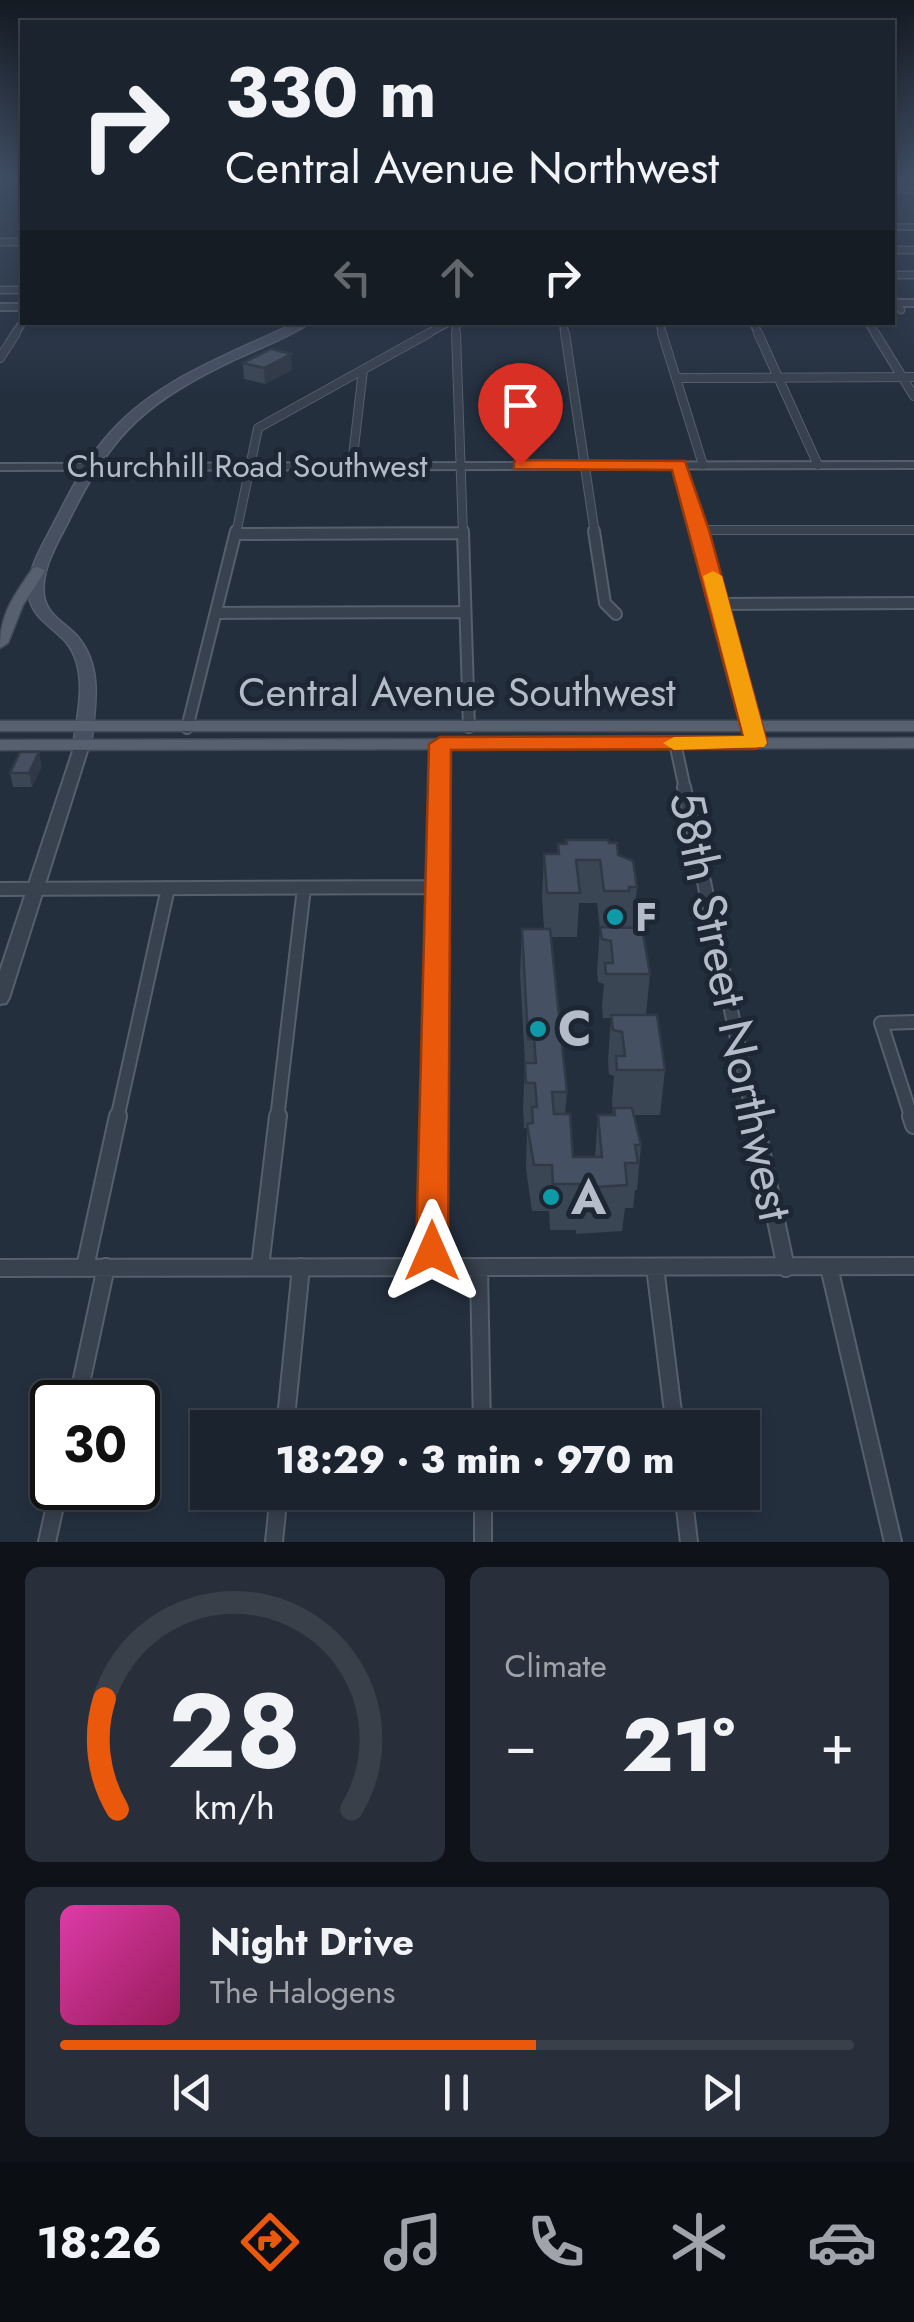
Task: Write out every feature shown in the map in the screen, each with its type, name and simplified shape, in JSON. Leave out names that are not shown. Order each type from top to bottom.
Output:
[{"type":"main road","points":[[0,643],[16,604],[38,571],[92,466],[116,432],[174,388],[300,325]]},
{"type":"main road","points":[[38,571],[38,602],[48,618],[75,644],[87,670],[89,693],[82,745]]},
{"type":"main road","name":"Central Avenue Southwest","points":[[0,726],[754,734],[914,726]]},
{"type":"main road","points":[[0,745],[675,744],[754,734],[914,743]]},
{"type":"street","points":[[895,304],[914,306]]},
{"type":"street","points":[[0,358],[21,325]]},
{"type":"street","points":[[187,728],[253,465],[248,460],[258,428],[446,325]]},
{"type":"street","points":[[452,325],[458,465],[462,470],[468,728]]},
{"type":"street","points":[[564,325],[605,602],[616,614]]},
{"type":"street","points":[[661,325],[702,465]]},
{"type":"street","points":[[755,325],[818,465]]},
{"type":"street","points":[[870,325],[914,396]]},
{"type":"street","points":[[352,465],[364,370]]},
{"type":"street","points":[[677,378],[914,377]]},
{"type":"street","points":[[679,465],[754,734]]},
{"type":"street","name":"Churchhill Road Southwest","points":[[0,466],[914,465]]},
{"type":"street","points":[[700,530],[914,530]]},
{"type":"street","points":[[235,534],[462,533]]},
{"type":"street","points":[[720,604],[914,603]]},
{"type":"street","points":[[217,613],[464,612]]},
{"type":"street","points":[[431,1268],[440,744]]},
{"type":"street","name":"58th Street Northwest","points":[[675,744],[786,1268]]},
{"type":"street","points":[[0,998],[82,745]]},
{"type":"street","points":[[0,889],[435,887]]},
{"type":"street","points":[[85,1267],[168,888]]},
{"type":"street","points":[[260,1267],[304,888]]},
{"type":"street","points":[[914,1022],[882,1023],[914,1125]]},
{"type":"street","points":[[0,1268],[914,1266]]},
{"type":"street","points":[[82,1380],[106,1267]]},
{"type":"street","points":[[287,1410],[300,1267]]},
{"type":"street","name":"58th Street Northwest","points":[[829,1267],[893,1542]]},
{"type":"street","points":[[480,1268],[482,1410]]},
{"type":"street","points":[[655,1268],[673,1410]]},
{"type":"street","points":[[47,1542],[54,1510]]},
{"type":"street","points":[[274,1542],[277,1510]]},
{"type":"street","points":[[483,1510],[484,1542]]},
{"type":"street","points":[[686,1510],[690,1542]]},
{"type":"building","points":[[271,349],[291,354],[264,368],[243,363]]},
{"type":"building","points":[[20,752],[39,752],[29,773],[10,773]]},
{"type":"building","points":[[566,840],[617,843],[618,855],[633,861],[637,887],[629,887],[629,891],[604,891],[600,860],[576,860],[580,893],[547,893],[544,854],[559,854],[558,844],[567,844]]},
{"type":"building","points":[[600,927],[642,928],[650,974],[606,974],[605,963],[613,963],[611,941],[602,939]]},
{"type":"building","points":[[522,929],[550,929],[567,1092],[552,1092],[554,1114],[570,1114],[573,1157],[602,1157],[598,1115],[615,1115],[614,1108],[632,1108],[641,1145],[635,1145],[638,1163],[625,1163],[627,1185],[580,1188],[579,1184],[553,1184],[552,1165],[534,1165],[527,1124],[533,1123],[532,1107],[537,1107],[535,1083],[526,1083],[525,1063],[536,1063],[534,1039],[528,1039]]},
{"type":"building","points":[[611,1015],[657,1015],[665,1070],[617,1070],[616,1056],[625,1056],[622,1032],[613,1030]]},
{"type":"slow traffic","points":[[674,743],[756,743],[713,576]]},
{"type":"place","name":"F","points":[[615,917]]},
{"type":"place","name":"C","points":[[538,1029]]},
{"type":"place","name":"A","points":[[551,1197]]},
{"type":"route","points":[[432,1251],[440,744],[756,743],[679,465],[520,465]]}]
